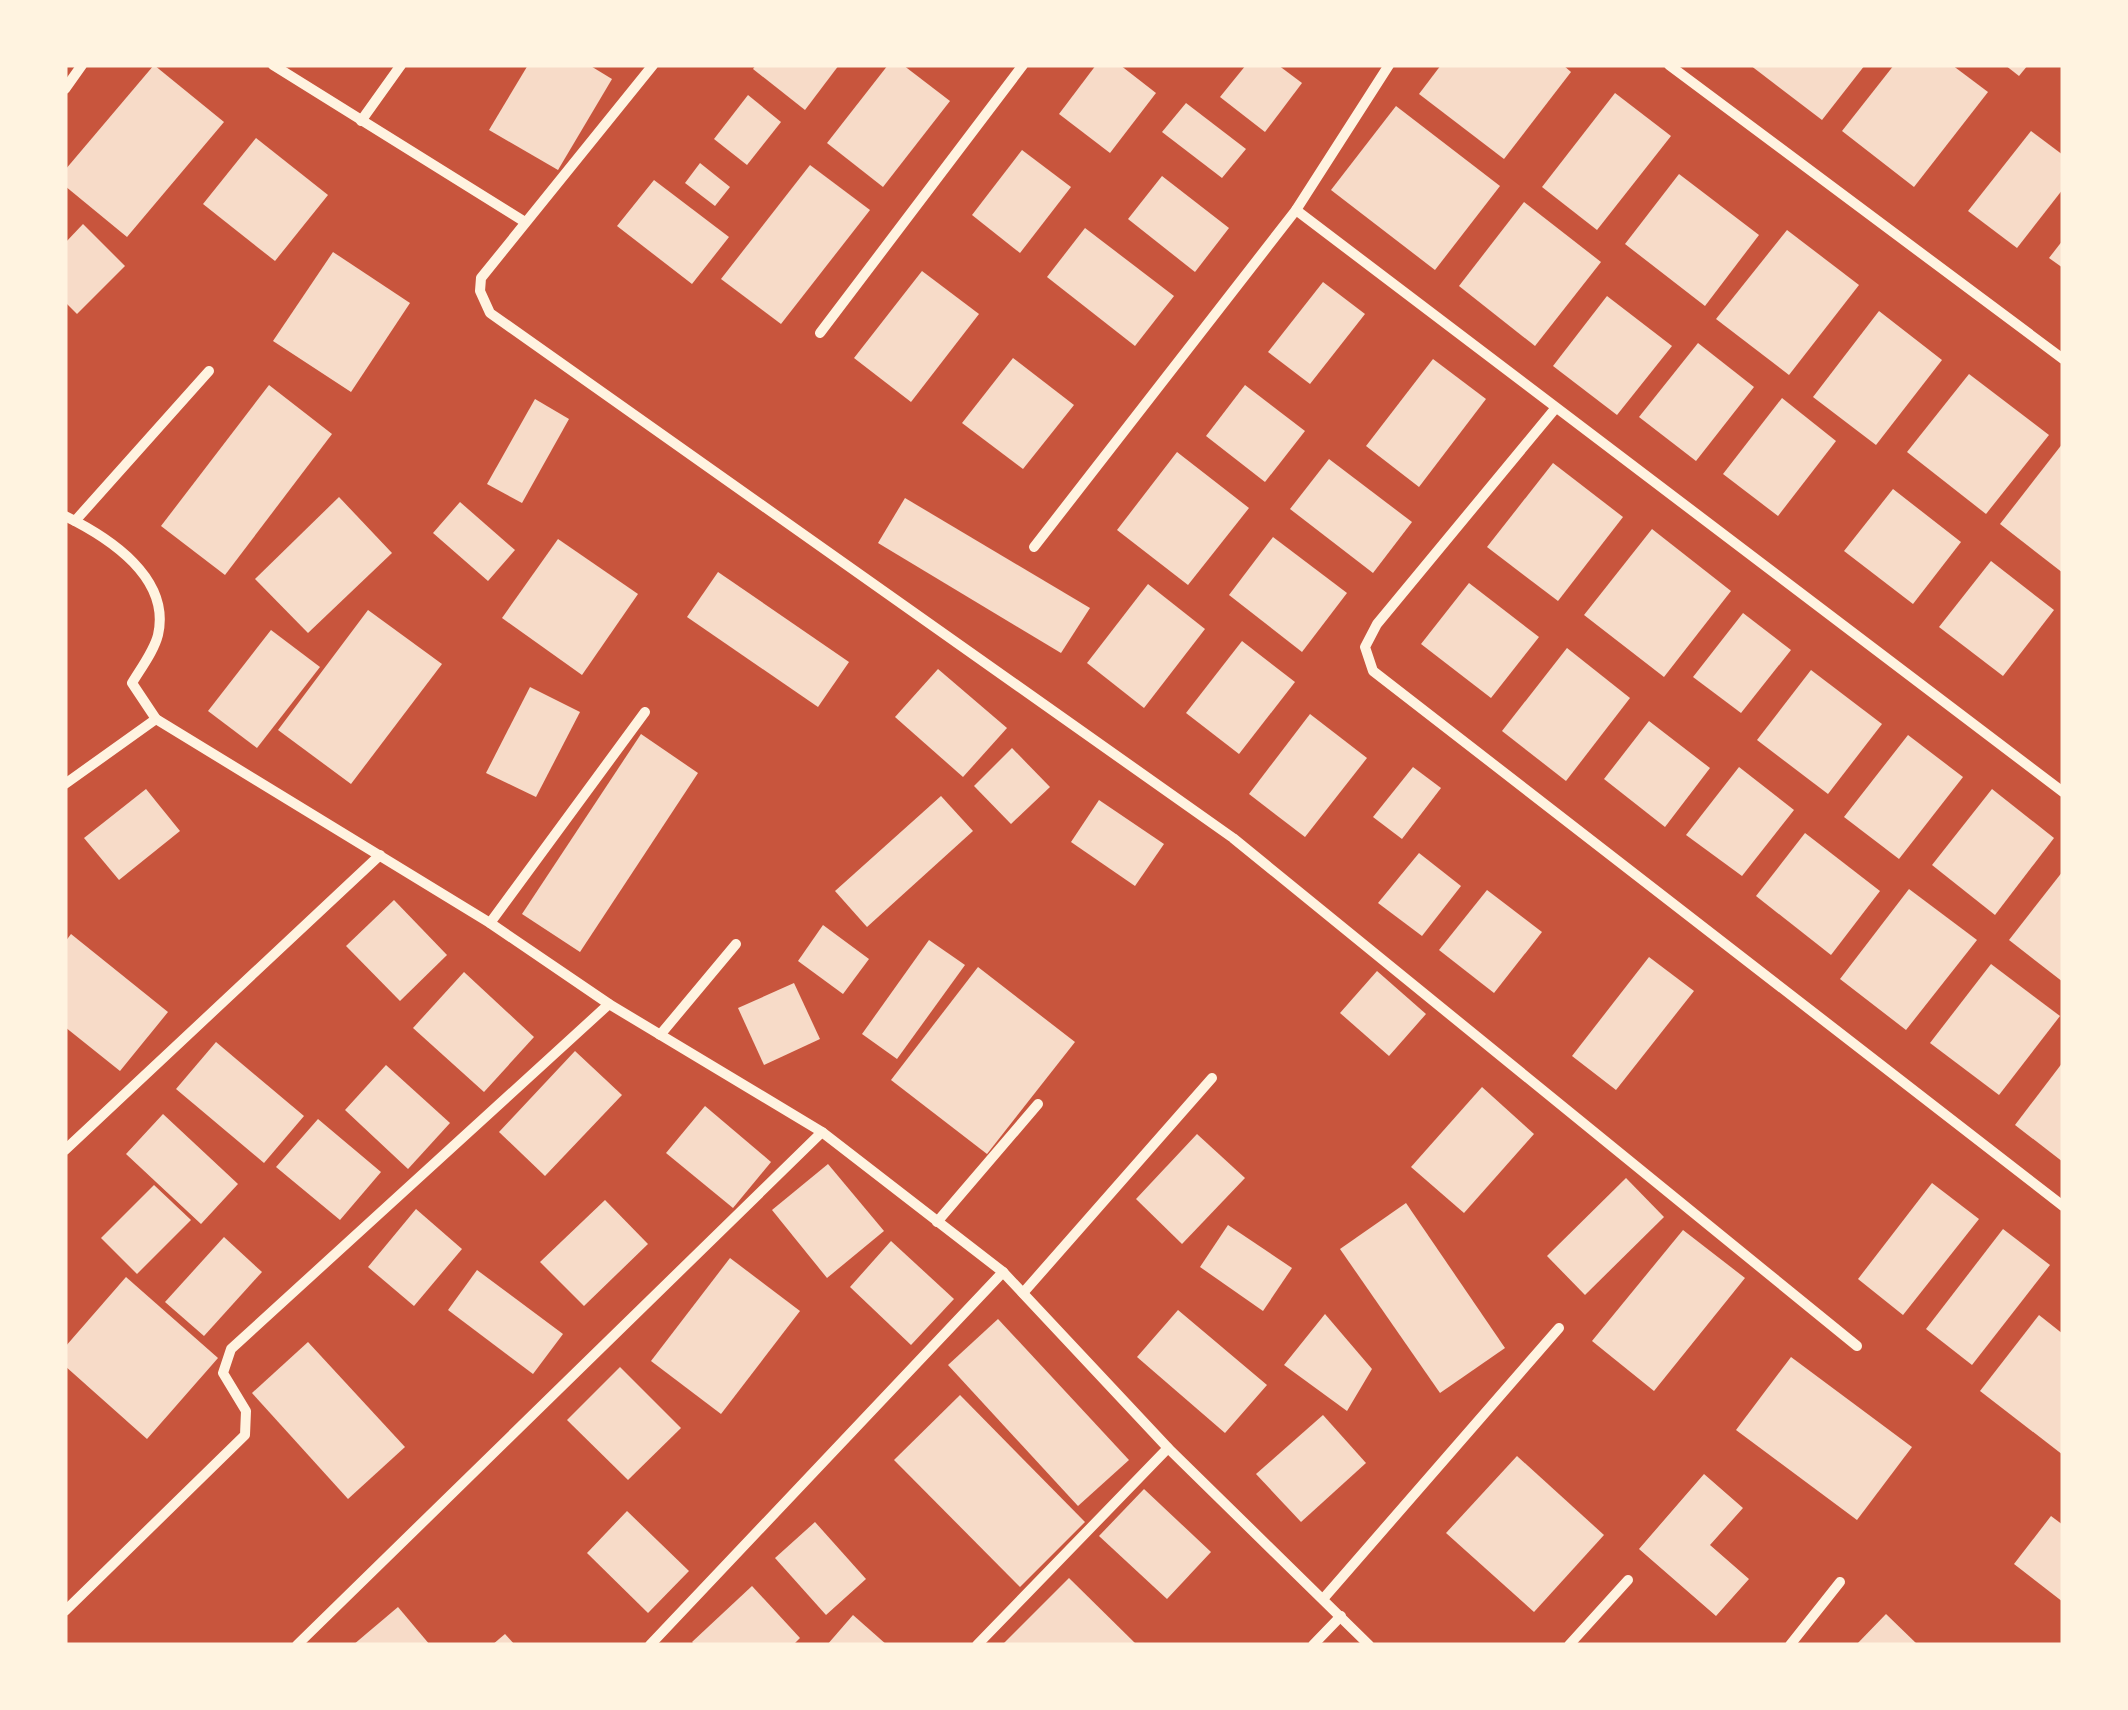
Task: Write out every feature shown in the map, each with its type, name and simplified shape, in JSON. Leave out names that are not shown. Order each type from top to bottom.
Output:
[{"type":"street","points":[[65,89],[82,65]]},
{"type":"street","points":[[273,65],[524,222]]},
{"type":"street","points":[[361,120],[402,65]]},
{"type":"street","points":[[652,65],[481,278],[480,291],[490,313],[1233,838],[1857,1346]]},
{"type":"street","points":[[820,332],[1022,65]]},
{"type":"street","points":[[1034,547],[1296,210],[1390,65]]},
{"type":"street","points":[[1669,65],[2063,360]]},
{"type":"street","points":[[1296,210],[1554,410],[2063,792]]},
{"type":"street","points":[[209,371],[70,518],[143,571],[160,601],[157,640],[132,683],[156,718],[490,923],[609,1004],[822,1132],[1003,1272],[1168,1448],[1369,1645]]},
{"type":"street","points":[[1554,410],[1376,624],[1366,647],[1373,671],[2063,1206]]},
{"type":"street","points":[[490,923],[645,712]]},
{"type":"street","points":[[65,784],[156,718]]},
{"type":"street","points":[[65,1150],[380,855]]},
{"type":"street","points":[[660,1035],[736,944]]},
{"type":"street","points":[[65,1611],[245,1435],[246,1412],[223,1373],[231,1348],[609,1004]]},
{"type":"street","points":[[1023,1293],[1212,1078]]},
{"type":"street","points":[[938,1222],[1038,1104]]},
{"type":"street","points":[[296,1645],[822,1132]]},
{"type":"street","points":[[650,1645],[1003,1272]]},
{"type":"street","points":[[1323,1599],[1559,1328]]},
{"type":"street","points":[[978,1645],[1168,1448]]},
{"type":"street","points":[[1569,1645],[1628,1580]]},
{"type":"street","points":[[1790,1645],[1840,1582]]},
{"type":"street","points":[[1313,1645],[1341,1616]]},
{"type":"building","points":[[154,65],[224,122],[127,237],[65,186],[65,170]]},
{"type":"building","points":[[528,65],[589,65],[612,79],[558,170],[489,130]]},
{"type":"building","points":[[756,65],[839,65],[805,110],[753,69]]},
{"type":"building","points":[[888,65],[903,65],[950,101],[883,187],[827,143]]},
{"type":"building","points":[[1096,65],[1120,65],[1156,93],[1110,153],[1059,114]]},
{"type":"building","points":[[1246,65],[1278,65],[1302,83],[1265,132],[1220,97]]},
{"type":"building","points":[[1441,65],[1563,65],[1571,72],[1504,159],[1419,94]]},
{"type":"building","points":[[1750,65],[1865,65],[1822,120]]},
{"type":"building","points":[[1894,65],[1952,65],[1988,92],[1914,187],[1842,131]]},
{"type":"building","points":[[2005,65],[2028,65],[2019,76]]},
{"type":"building","points":[[1615,93],[1671,136],[1597,230],[1542,187]]},
{"type":"building","points":[[748,95],[781,122],[747,165],[714,139]]},
{"type":"building","points":[[1186,103],[1246,149],[1222,178],[1162,132]]},
{"type":"building","points":[[1396,106],[1500,186],[1435,270],[1331,190]]},
{"type":"building","points":[[2031,131],[2063,155],[2063,189],[2017,248],[1968,211]]},
{"type":"building","points":[[256,138],[328,195],[275,261],[203,204]]},
{"type":"building","points":[[1022,150],[1071,187],[1020,253],[972,215]]},
{"type":"building","points":[[700,163],[730,187],[715,206],[685,183]]},
{"type":"building","points":[[810,165],[870,210],[781,324],[721,279]]},
{"type":"building","points":[[1679,174],[1759,235],[1705,306],[1625,244]]},
{"type":"building","points":[[1162,176],[1229,228],[1195,272],[1128,219]]},
{"type":"building","points":[[654,180],[729,237],[692,284],[617,226]]},
{"type":"building","points":[[1524,202],[1601,262],[1535,346],[1459,286]]},
{"type":"building","points":[[83,224],[125,266],[77,314],[65,302],[65,243]]},
{"type":"building","points":[[1085,228],[1174,296],[1135,346],[1047,277]]},
{"type":"building","points":[[1787,230],[1859,285],[1789,375],[1716,319]]},
{"type":"building","points":[[2063,240],[2063,268],[2049,258]]},
{"type":"building","points":[[333,252],[410,303],[351,392],[273,341]]},
{"type":"building","points":[[922,271],[979,314],[911,402],[854,358]]},
{"type":"building","points":[[1323,282],[1365,314],[1310,384],[1268,352]]},
{"type":"building","points":[[1607,296],[1672,346],[1617,415],[1553,366]]},
{"type":"building","points":[[1879,311],[1942,360],[1876,445],[1813,397]]},
{"type":"building","points":[[1698,343],[1754,387],[1696,461],[1639,417]]},
{"type":"building","points":[[1013,358],[1074,405],[1023,469],[962,423]]},
{"type":"building","points":[[1433,359],[1486,399],[1419,487],[1366,446]]},
{"type":"building","points":[[1969,374],[2049,435],[1986,514],[1907,452]]},
{"type":"building","points":[[269,385],[332,434],[225,575],[161,526]]},
{"type":"building","points":[[1245,385],[1305,431],[1265,482],[1206,436]]},
{"type":"building","points":[[1782,398],[1836,441],[1778,516],[1723,474]]},
{"type":"building","points":[[535,399],[569,419],[522,503],[487,484]]},
{"type":"building","points":[[2063,443],[2063,573],[2000,524]]},
{"type":"building","points":[[1177,452],[1249,508],[1188,585],[1117,530]]},
{"type":"building","points":[[1329,459],[1412,522],[1373,573],[1290,509]]},
{"type":"building","points":[[1553,463],[1623,517],[1558,601],[1487,547]]},
{"type":"building","points":[[1893,489],[1961,542],[1913,604],[1844,551]]},
{"type":"building","points":[[339,497],[392,553],[308,633],[255,579]]},
{"type":"building","points":[[905,498],[1090,608],[1061,653],[878,543]]},
{"type":"building","points":[[460,502],[515,550],[488,581],[433,533]]},
{"type":"building","points":[[1652,529],[1731,591],[1664,677],[1584,615]]},
{"type":"building","points":[[1273,537],[1347,593],[1302,652],[1229,595]]},
{"type":"building","points":[[558,539],[638,594],[582,675],[502,618]]},
{"type":"building","points":[[1991,561],[2054,610],[2003,676],[1939,627]]},
{"type":"building","points":[[718,572],[849,662],[818,707],[687,617]]},
{"type":"building","points":[[1469,583],[1539,637],[1491,698],[1421,644]]},
{"type":"building","points":[[1148,584],[1205,629],[1144,708],[1087,663]]},
{"type":"building","points":[[368,610],[442,664],[351,784],[278,730]]},
{"type":"building","points":[[1743,613],[1791,650],[1741,713],[1693,677]]},
{"type":"building","points":[[271,630],[320,667],[257,748],[208,711]]},
{"type":"building","points":[[1242,641],[1295,682],[1239,754],[1186,713]]},
{"type":"building","points":[[1567,648],[1630,698],[1566,781],[1502,731]]},
{"type":"building","points":[[938,669],[1007,728],[963,777],[895,717]]},
{"type":"building","points":[[1811,670],[1882,724],[1828,794],[1757,740]]},
{"type":"building","points":[[530,687],[580,712],[536,797],[486,773]]},
{"type":"building","points":[[1310,714],[1367,758],[1305,837],[1249,794]]},
{"type":"building","points":[[1649,721],[1710,768],[1665,827],[1604,779]]},
{"type":"building","points":[[641,734],[698,773],[580,952],[522,914]]},
{"type":"building","points":[[1908,735],[1963,777],[1899,859],[1844,817]]},
{"type":"building","points":[[1012,748],[1050,787],[1011,824],[974,786]]},
{"type":"building","points":[[1413,767],[1441,788],[1402,839],[1373,817]]},
{"type":"building","points":[[1739,767],[1794,810],[1742,876],[1686,835]]},
{"type":"building","points":[[146,789],[180,831],[119,880],[84,838]]},
{"type":"building","points":[[1992,789],[2054,838],[1995,915],[1932,865]]},
{"type":"building","points":[[941,796],[973,831],[867,927],[835,891]]},
{"type":"building","points":[[1099,800],[1164,844],[1135,886],[1071,842]]},
{"type":"building","points":[[1805,833],[1880,891],[1831,955],[1756,896]]},
{"type":"building","points":[[1419,853],[1461,886],[1422,936],[1378,903]]},
{"type":"building","points":[[2063,871],[2063,982],[2009,940]]},
{"type":"building","points":[[1909,889],[1977,940],[1906,1030],[1840,979]]},
{"type":"building","points":[[1487,890],[1542,932],[1494,993],[1439,950]]},
{"type":"building","points":[[394,900],[447,955],[400,1001],[346,946]]},
{"type":"building","points":[[823,925],[869,959],[843,994],[798,961]]},
{"type":"building","points":[[71,934],[168,1012],[120,1071],[65,1027],[65,942]]},
{"type":"building","points":[[929,940],[965,965],[897,1059],[862,1034]]},
{"type":"building","points":[[1649,957],[1694,991],[1616,1090],[1572,1056]]},
{"type":"building","points":[[1991,964],[2060,1016],[1999,1095],[1930,1043]]},
{"type":"building","points":[[978,967],[1075,1042],[987,1154],[891,1080]]},
{"type":"building","points":[[1377,971],[1426,1014],[1389,1056],[1340,1013]]},
{"type":"building","points":[[464,972],[534,1037],[484,1092],[413,1028]]},
{"type":"building","points":[[794,983],[820,1039],[764,1065],[738,1008]]},
{"type":"building","points":[[216,1042],[304,1116],[264,1163],[176,1089]]},
{"type":"building","points":[[575,1051],[622,1095],[545,1176],[499,1132]]},
{"type":"building","points":[[2063,1062],[2063,1162],[2015,1125]]},
{"type":"building","points":[[386,1065],[450,1123],[408,1169],[345,1110]]},
{"type":"building","points":[[1482,1087],[1534,1134],[1464,1213],[1411,1167]]},
{"type":"building","points":[[705,1106],[771,1162],[733,1208],[666,1153]]},
{"type":"building","points":[[163,1114],[238,1184],[201,1224],[126,1154]]},
{"type":"building","points":[[318,1119],[381,1172],[340,1220],[276,1167]]},
{"type":"building","points":[[1197,1134],[1245,1178],[1182,1244],[1136,1199]]},
{"type":"building","points":[[828,1164],[884,1231],[827,1278],[772,1210]]},
{"type":"building","points":[[1626,1178],[1664,1217],[1585,1295],[1547,1256]]},
{"type":"building","points":[[1932,1183],[1979,1219],[1903,1315],[1858,1279]]},
{"type":"building","points":[[154,1185],[191,1220],[137,1274],[101,1238]]},
{"type":"building","points":[[605,1200],[648,1244],[584,1306],[540,1262]]},
{"type":"building","points":[[1406,1203],[1505,1348],[1440,1393],[1340,1249]]},
{"type":"building","points":[[416,1209],[462,1249],[414,1306],[368,1267]]},
{"type":"building","points":[[1228,1225],[1292,1268],[1263,1311],[1200,1267]]},
{"type":"building","points":[[2003,1229],[2050,1265],[1972,1365],[1926,1329]]},
{"type":"building","points":[[1683,1230],[1745,1278],[1654,1391],[1592,1341]]},
{"type":"building","points":[[224,1237],[262,1272],[204,1336],[165,1302]]},
{"type":"building","points":[[891,1241],[954,1299],[911,1345],[850,1287]]},
{"type":"building","points":[[730,1258],[800,1311],[721,1414],[651,1361]]},
{"type":"building","points":[[477,1270],[563,1334],[533,1374],[448,1310]]},
{"type":"building","points":[[126,1277],[218,1358],[147,1439],[65,1366],[65,1347]]},
{"type":"building","points":[[1178,1310],[1267,1385],[1225,1433],[1137,1357]]},
{"type":"building","points":[[1325,1314],[1372,1369],[1347,1411],[1284,1365]]},
{"type":"building","points":[[2039,1315],[2063,1334],[2063,1455],[1980,1391]]},
{"type":"building","points":[[998,1319],[1129,1460],[1078,1506],[948,1365]]},
{"type":"building","points":[[308,1342],[405,1447],[348,1499],[252,1393]]},
{"type":"building","points":[[1791,1357],[1912,1447],[1857,1520],[1736,1430]]},
{"type":"building","points":[[620,1367],[681,1428],[628,1480],[567,1420]]},
{"type":"building","points":[[960,1395],[1085,1522],[1020,1587],[894,1460]]},
{"type":"building","points":[[1323,1415],[1366,1463],[1301,1522],[1256,1474]]},
{"type":"building","points":[[1517,1456],[1604,1535],[1534,1612],[1446,1533]]},
{"type":"building","points":[[1704,1474],[1743,1508],[1710,1545],[1749,1579],[1716,1616],[1639,1549]]},
{"type":"building","points":[[1144,1489],[1211,1552],[1167,1599],[1099,1536]]},
{"type":"building","points":[[627,1511],[689,1571],[648,1613],[587,1553]]},
{"type":"building","points":[[2051,1516],[2063,1525],[2063,1602],[2014,1564]]},
{"type":"building","points":[[815,1522],[866,1579],[826,1615],[775,1558]]},
{"type":"building","points":[[1069,1578],[1137,1645],[1002,1645]]},
{"type":"building","points":[[752,1586],[800,1638],[793,1645],[692,1642]]},
{"type":"building","points":[[398,1607],[430,1645],[353,1645]]},
{"type":"building","points":[[1886,1614],[1918,1645],[1856,1645]]},
{"type":"building","points":[[853,1615],[887,1645],[827,1645]]},
{"type":"building","points":[[505,1634],[515,1645],[492,1645]]}]
